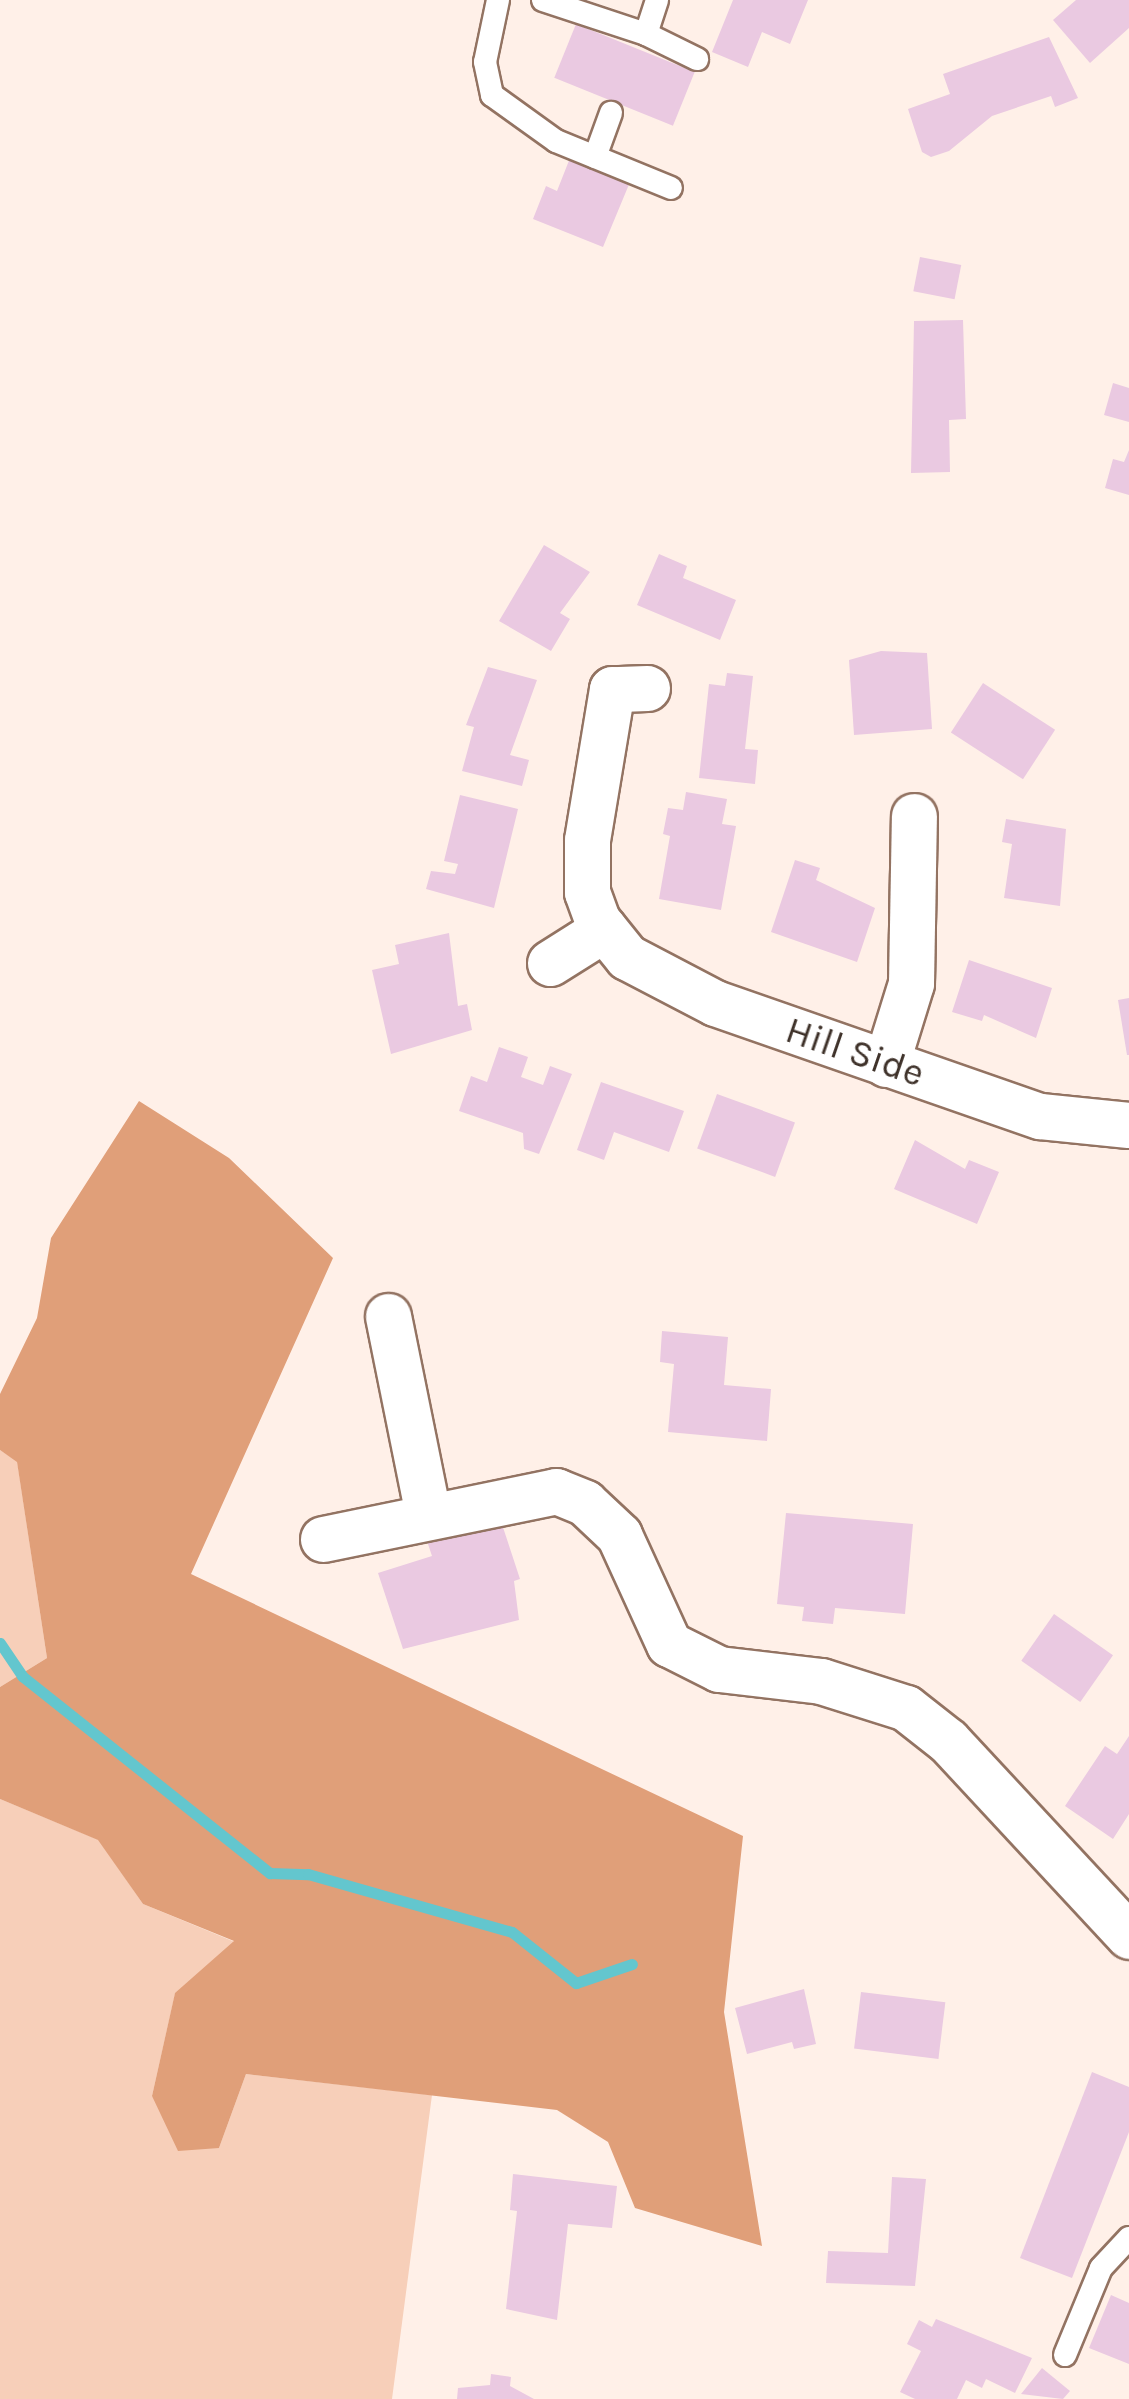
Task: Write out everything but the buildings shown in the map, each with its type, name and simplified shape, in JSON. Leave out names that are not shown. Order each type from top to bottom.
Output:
[{"type":"street","name":"Hill Side","points":[[647,688],[612,689],[586,866],[587,892],[604,929],[647,971],[886,1064],[1040,1116],[1129,1124]]},
{"type":"street","points":[[886,1064],[911,983],[912,816]]},
{"type":"street","points":[[550,962],[604,929]]},
{"type":"street","points":[[388,1316],[428,1514]]},
{"type":"street","points":[[323,1538],[556,1491],[604,1516],[619,1535],[669,1644],[719,1669],[821,1681],[906,1708],[948,1741],[1129,1936]]},
{"type":"lane","points":[[498,0],[486,62],[492,94],[556,141],[671,188]]},
{"type":"lane","points":[[543,0],[646,34],[697,59]]},
{"type":"lane","points":[[646,34],[657,0]]},
{"type":"lane","points":[[594,157],[611,113]]},
{"type":"lane","points":[[1065,2354],[1101,2268],[1129,2238]]},
{"type":"shaded area","points":[[139,1101],[229,1158],[333,1258],[191,1574],[743,1836],[724,2012],[762,2246],[635,2208],[608,2142],[557,2110],[246,2074],[219,2148],[178,2151],[152,2096],[175,1993],[234,1941],[143,1904],[98,1840],[0,1799],[0,1687],[47,1658],[17,1462],[0,1450],[0,1394],[37,1318],[51,1238]]},
{"type":"shaded area","points":[[0,1450],[17,1461],[47,1658],[0,1687]]},
{"type":"shaded area","points":[[0,1799],[99,1840],[143,1904],[235,1942],[175,1994],[152,2096],[219,2148],[246,2074],[432,2095],[392,2399],[0,2399]]},
{"type":"waterway","points":[[0,1643],[22,1676],[270,1873],[308,1874],[512,1932],[576,1983],[632,1964]]}]
